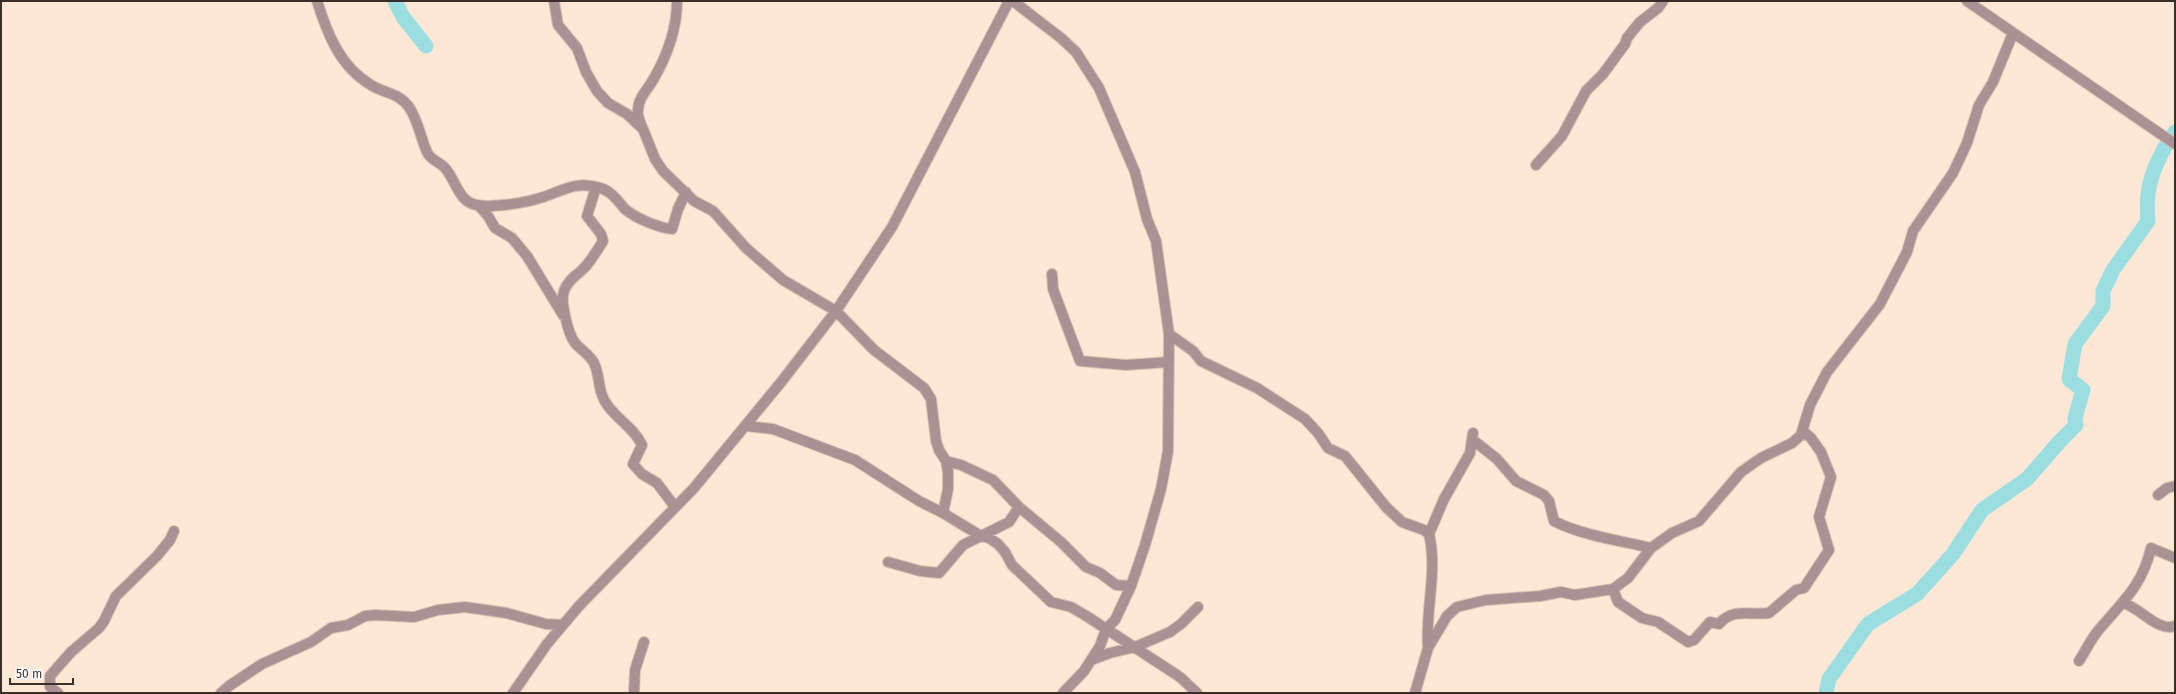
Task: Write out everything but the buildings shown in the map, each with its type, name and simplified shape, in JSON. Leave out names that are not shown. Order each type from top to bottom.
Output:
[{"type":"street","points":[[317,1],[327,32],[346,63],[372,86],[396,94],[410,108],[428,154],[444,167],[463,198],[470,204],[479,206],[538,199],[570,186],[582,185],[607,190],[631,213],[668,228],[672,228],[674,226],[678,209],[686,192]]},
{"type":"street","points":[[554,1],[558,25],[577,48],[586,72],[597,91],[608,103],[627,114],[643,129]]},
{"type":"street","points":[[677,1],[676,16],[671,40],[655,76],[639,101],[638,110],[643,129],[659,165],[694,201],[713,211],[746,248],[783,280],[836,311],[864,342],[894,366],[917,381],[929,396],[936,440],[939,450],[946,461],[948,489],[943,513]]},
{"type":"street","points":[[513,693],[547,644],[563,625],[675,507],[746,426],[836,311],[892,227],[1009,1]]},
{"type":"street","points":[[1013,1],[1061,38],[1076,52],[1098,88],[1135,172],[1147,220],[1156,241],[1169,334],[1168,451],[1164,473],[1145,545],[1131,586],[1115,620],[1106,629],[1100,646],[1091,660],[1063,693]]},
{"type":"street","points":[[1536,165],[1562,136],[1586,91],[1603,74],[1625,44],[1627,38],[1640,22],[1658,8],[1663,1]]},
{"type":"street","points":[[1967,1],[2175,144]]},
{"type":"street","points":[[1415,693],[1428,648],[1447,616],[1457,607],[1486,600],[1540,596],[1561,592],[1575,595],[1613,589],[1628,578],[1651,548],[1672,533],[1699,521],[1741,472],[1761,458],[1792,442],[1803,431],[1810,406],[1827,372],[1880,304],[1907,252],[1913,231],[1950,180],[1967,143],[1980,105],[1993,82],[2013,32]]},
{"type":"street","points":[[596,187],[587,216],[601,234],[603,241],[585,266],[572,277],[563,291],[562,299],[566,320],[574,343],[590,357],[594,364],[598,387],[608,405],[637,434],[642,445],[633,464],[636,468],[657,483],[675,507]]},
{"type":"street","points":[[479,206],[488,216],[495,228],[512,238],[527,256],[548,293],[566,320]]},
{"type":"street","points":[[1052,274],[1053,289],[1080,361],[1126,365],[1169,362]]},
{"type":"street","points":[[1169,334],[1193,351],[1201,361],[1257,388],[1305,419],[1318,432],[1328,448],[1345,456],[1402,522],[1424,530],[1429,534]]},
{"type":"street","points":[[746,426],[773,429],[855,460],[903,492],[998,544],[1012,565],[1051,602],[1071,607],[1180,677],[1197,693]]},
{"type":"street","points":[[1613,589],[1615,598],[1622,604],[1642,618],[1658,622],[1688,642],[1694,640],[1710,622],[1720,624],[1724,619],[1737,612],[1769,613],[1796,590],[1804,588],[1829,550],[1819,517],[1831,477],[1821,452],[1811,438],[1803,431]]},
{"type":"street","points":[[1428,648],[1426,628],[1432,593],[1429,534],[1442,505],[1470,453],[1473,436],[1516,481],[1544,495],[1549,501],[1554,521],[1563,526],[1651,548]]},
{"type":"street","points":[[946,461],[961,465],[993,480],[1019,507],[1061,542],[1086,567],[1100,573],[1116,585],[1131,586]]},
{"type":"street","points":[[2158,496],[2167,488],[2175,486]]},
{"type":"street","points":[[888,562],[920,571],[940,572],[963,545],[1009,522],[1019,507]]},
{"type":"street","points":[[58,693],[50,687],[50,676],[71,652],[99,628],[116,596],[157,556],[170,540],[174,531]]},
{"type":"street","points":[[2079,661],[2096,634],[2123,603],[2142,577],[2151,548],[2175,558]]},
{"type":"street","points":[[2123,603],[2138,610],[2161,626],[2168,628],[2175,626]]},
{"type":"street","points":[[221,693],[234,682],[262,664],[311,642],[331,628],[348,625],[365,616],[375,615],[414,617],[438,610],[465,607],[506,613],[546,624],[563,625]]},
{"type":"street","points":[[1091,660],[1110,653],[1135,647],[1170,632],[1198,607]]},
{"type":"street","points":[[634,693],[635,670],[644,642]]},
{"type":"waterway","points":[[395,1],[403,17],[426,46]]},
{"type":"waterway","points":[[2172,136],[2175,132]]},
{"type":"waterway","points":[[1826,693],[1829,679],[1868,624],[1917,594],[1953,554],[1982,510],[2027,479],[2076,425],[2075,418],[2083,390],[2069,379],[2075,344],[2103,306],[2103,291],[2113,270],[2148,221],[2147,200],[2150,182],[2165,147]]}]
